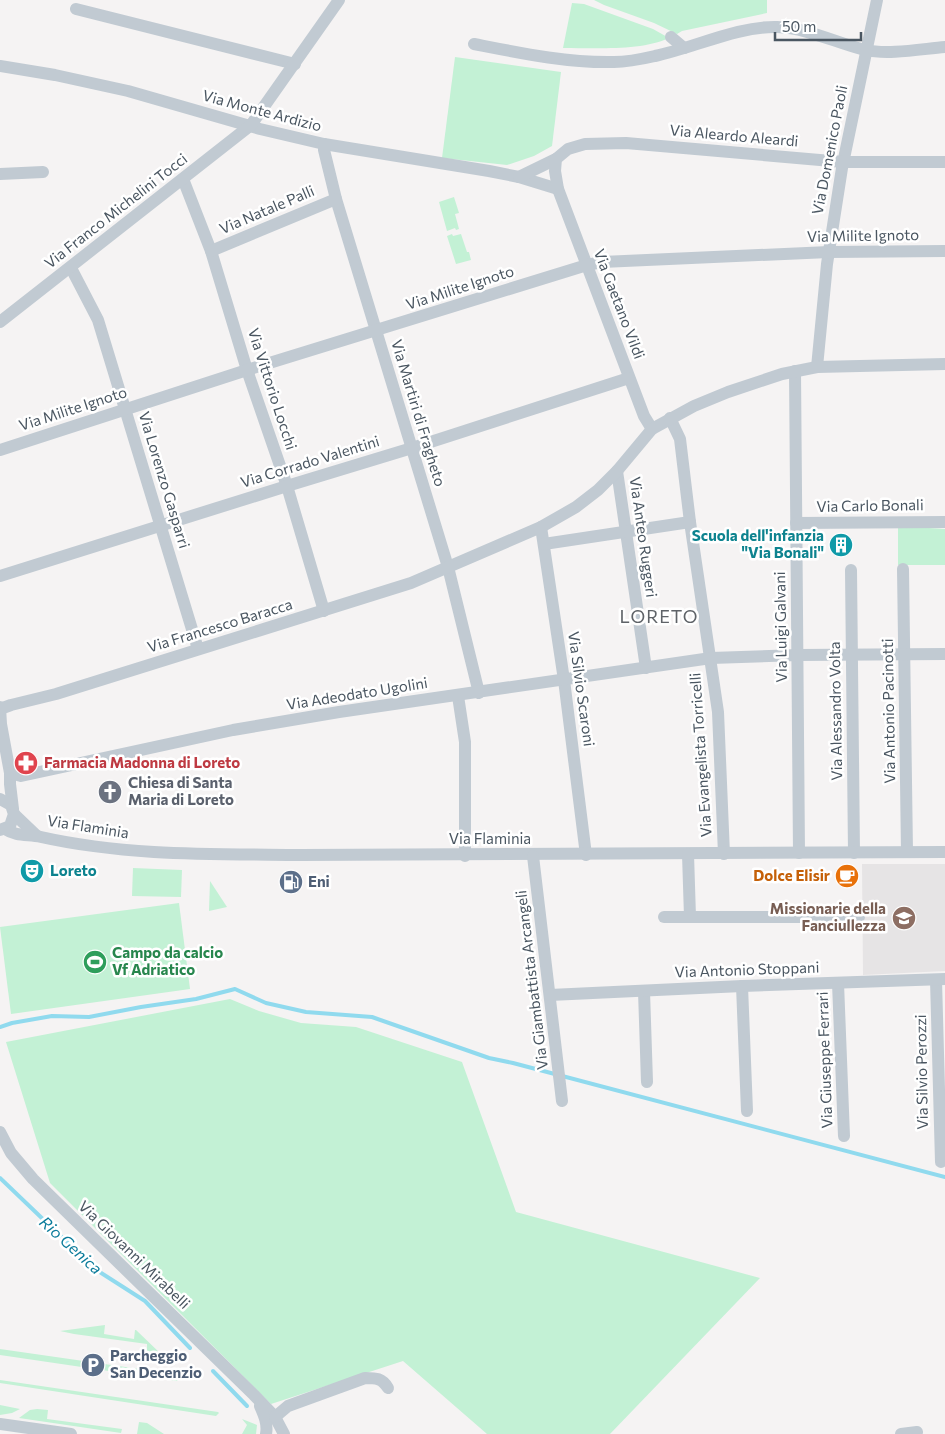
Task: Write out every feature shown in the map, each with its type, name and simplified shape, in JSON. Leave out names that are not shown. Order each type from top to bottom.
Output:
[{"type":"street","name":"Via Franco Michelini Tocci","points":[[0,322],[251,125],[338,0]]},
{"type":"street","name":"Via Domenico Paoli","points":[[817,367],[829,252],[843,162],[877,0]]},
{"type":"street","points":[[76,9],[295,64]]},
{"type":"street","points":[[474,44],[575,60],[616,62],[656,56],[746,31],[777,27],[806,31],[867,50],[897,51],[945,47]]},
{"type":"street","points":[[671,37],[684,48]]},
{"type":"street","name":"Via Monte Ardizio","points":[[0,66],[55,75],[128,91],[324,144],[519,177],[558,189]]},
{"type":"street","name":"Via Aleardo Aleardi","points":[[556,159],[568,149],[585,144],[626,143],[843,162],[945,162]]},
{"type":"street","name":"Via Martiri di Fragheto","points":[[324,144],[336,199],[448,568],[479,692]]},
{"type":"street","points":[[519,177],[556,159]]},
{"type":"street","points":[[556,159],[555,171],[558,189]]},
{"type":"street","points":[[0,174],[43,172]]},
{"type":"street","name":"Via Vittorio Locchi","points":[[184,179],[211,251],[247,370],[287,486],[324,611]]},
{"type":"street","name":"Via Gaetano Vildi","points":[[558,189],[629,378],[644,416],[652,428]]},
{"type":"street","name":"Via Natale Palli","points":[[211,251],[336,199]]},
{"type":"street","name":"Via Milite Ignoto","points":[[0,450],[247,370],[587,265],[602,262],[829,252],[945,251]]},
{"type":"street","name":"Via Lorenzo Gasparri","points":[[71,268],[98,320],[198,650]]},
{"type":"street","points":[[652,428],[694,406],[728,392],[795,371],[817,367],[945,364]]},
{"type":"street","name":"Via Luigi Galvani","points":[[795,371],[799,853]]},
{"type":"street","name":"Via Corrado Valentini","points":[[0,576],[412,448],[629,378]]},
{"type":"street","name":"Via Evangelista Torricelli","points":[[670,418],[680,439],[690,522],[718,712],[724,854]]},
{"type":"street","name":"Via Francesco Baracca","points":[[0,709],[12,704],[56,694],[324,611],[411,583],[448,568],[541,527],[576,507],[598,490],[617,471],[652,428]]},
{"type":"street","name":"Via Anteo Ruggeri","points":[[617,471],[646,668]]},
{"type":"street","points":[[544,544],[690,522]]},
{"type":"street","name":"Via Carlo Bonali","points":[[796,523],[945,522]]},
{"type":"street","name":"Via Silvio Scaroni","points":[[541,527],[564,680],[586,855]]},
{"type":"street","name":"Via Antonio Pacinotti","points":[[903,569],[907,852]]},
{"type":"street","name":"Via Alessandro Volta","points":[[851,570],[854,853]]},
{"type":"street","name":"Via Adeodato Ugolini","points":[[10,773],[21,776],[233,730],[339,712],[711,658],[798,655],[945,654]]},
{"type":"street","points":[[458,696],[465,742],[465,856]]},
{"type":"street","points":[[0,709],[14,812],[10,826],[2,831]]},
{"type":"street","name":"Via Flaminia","points":[[0,799],[7,801],[14,812],[37,836]]},
{"type":"street","name":"Via Flaminia","points":[[2,831],[17,835],[37,836],[69,843],[109,848],[186,854],[533,856],[945,852]]},
{"type":"street","points":[[688,854],[690,917]]},
{"type":"street","name":"Via Giambattista Arcangeli","points":[[533,856],[562,1101]]},
{"type":"street","points":[[664,917],[859,917]]},
{"type":"street","name":"Via Antonio Stoppani","points":[[550,995],[742,986],[940,980]]},
{"type":"street","name":"Via Silvio Perozzi","points":[[940,980],[941,1162]]},
{"type":"street","name":"Via Giuseppe Ferrari","points":[[838,983],[844,1136]]},
{"type":"street","points":[[742,986],[747,1111]]},
{"type":"street","points":[[644,991],[647,1082]]},
{"type":"street","name":"Via Giovanni Mirabelli","points":[[0,1132],[11,1153],[33,1179],[254,1395],[275,1417],[284,1434]]},
{"type":"street","points":[[275,1417],[288,1406],[365,1378],[376,1378],[384,1382],[388,1388]]},
{"type":"street","name":"Via Giovanni Mirabelli","points":[[254,1395],[264,1414],[267,1428],[266,1434]]},
{"type":"street","points":[[0,1424],[71,1434]]},
{"type":"street","points":[[901,1434],[917,1432]]},
{"type":"shaded area","name":"Missionarie della Fanciullezza","points":[[862,864],[945,864],[945,971],[863,975]]},
{"type":"green space","points":[[594,0],[767,0],[767,13],[682,31],[677,34]]},
{"type":"green space","points":[[572,3],[584,4],[653,29],[669,38],[632,47],[563,48]]},
{"type":"green space","points":[[455,57],[561,72],[552,146],[534,156],[507,165],[442,158]]},
{"type":"green space","points":[[454,197],[459,213],[455,214],[459,229],[456,230],[455,228],[447,231],[439,202]]},
{"type":"green space","points":[[452,234],[453,236],[461,234],[471,260],[456,264],[447,236]]},
{"type":"green space","points":[[898,526],[945,529],[945,565],[898,565]]},
{"type":"green space","points":[[133,868],[182,870],[181,897],[132,896]]},
{"type":"green space","points":[[210,881],[227,907],[209,911]]},
{"type":"green space","name":"Campo da calcio Vf Adriatico","points":[[179,903],[190,989],[11,1014],[0,927]]},
{"type":"green space","points":[[230,999],[259,1011],[301,1023],[356,1027],[462,1062],[516,1212],[760,1278],[610,1434],[487,1434],[403,1361],[271,1404],[50,1183],[6,1042]]},
{"type":"green space","points":[[105,1325],[104,1334],[134,1339],[136,1330],[161,1354],[147,1352],[147,1344],[60,1331]]},
{"type":"green space","points":[[0,1349],[174,1374],[178,1379],[177,1381],[0,1355]]},
{"type":"green space","points":[[0,1380],[219,1413],[216,1416],[0,1383]]},
{"type":"green space","points":[[0,1405],[20,1409],[12,1413],[0,1415]]},
{"type":"green space","points":[[30,1410],[48,1410],[47,1419],[122,1429],[121,1433],[19,1418]]},
{"type":"green space","points":[[242,1419],[257,1425],[256,1434],[242,1434],[247,1425]]},
{"type":"green space","points":[[139,1422],[147,1423],[164,1434],[137,1434]]},
{"type":"waterway","points":[[0,1027],[52,1016],[89,1017],[196,999],[235,989],[266,1003],[306,1012],[372,1017],[489,1058],[945,1177]]},
{"type":"waterway","name":"Rio Genica","points":[[0,1178],[95,1269],[145,1301],[190,1348]]},
{"type":"waterway","name":"Rio Genica","points":[[213,1371],[247,1406]]},
{"type":"place","name":"Scuola dell'infanzia \"Via Bonali\"","points":[[841,545]]},
{"type":"place","name":"Farmacia Madonna di Loreto","points":[[26,763]]},
{"type":"place","name":"Chiesa di Santa Maria di Loreto","points":[[110,792]]},
{"type":"place","name":"Loreto","points":[[32,871]]},
{"type":"place","name":"Dolce Elisir","points":[[847,876]]},
{"type":"place","name":"Eni","points":[[291,882]]},
{"type":"place","name":"Missionarie della Fanciullezza","points":[[904,918]]},
{"type":"place","name":"Campo da calcio Vf Adriatico","points":[[95,962]]},
{"type":"place","name":"Parcheggio San Decenzio","points":[[93,1365]]},
{"type":"district","name":"LORETO","points":[[659,617]]}]
